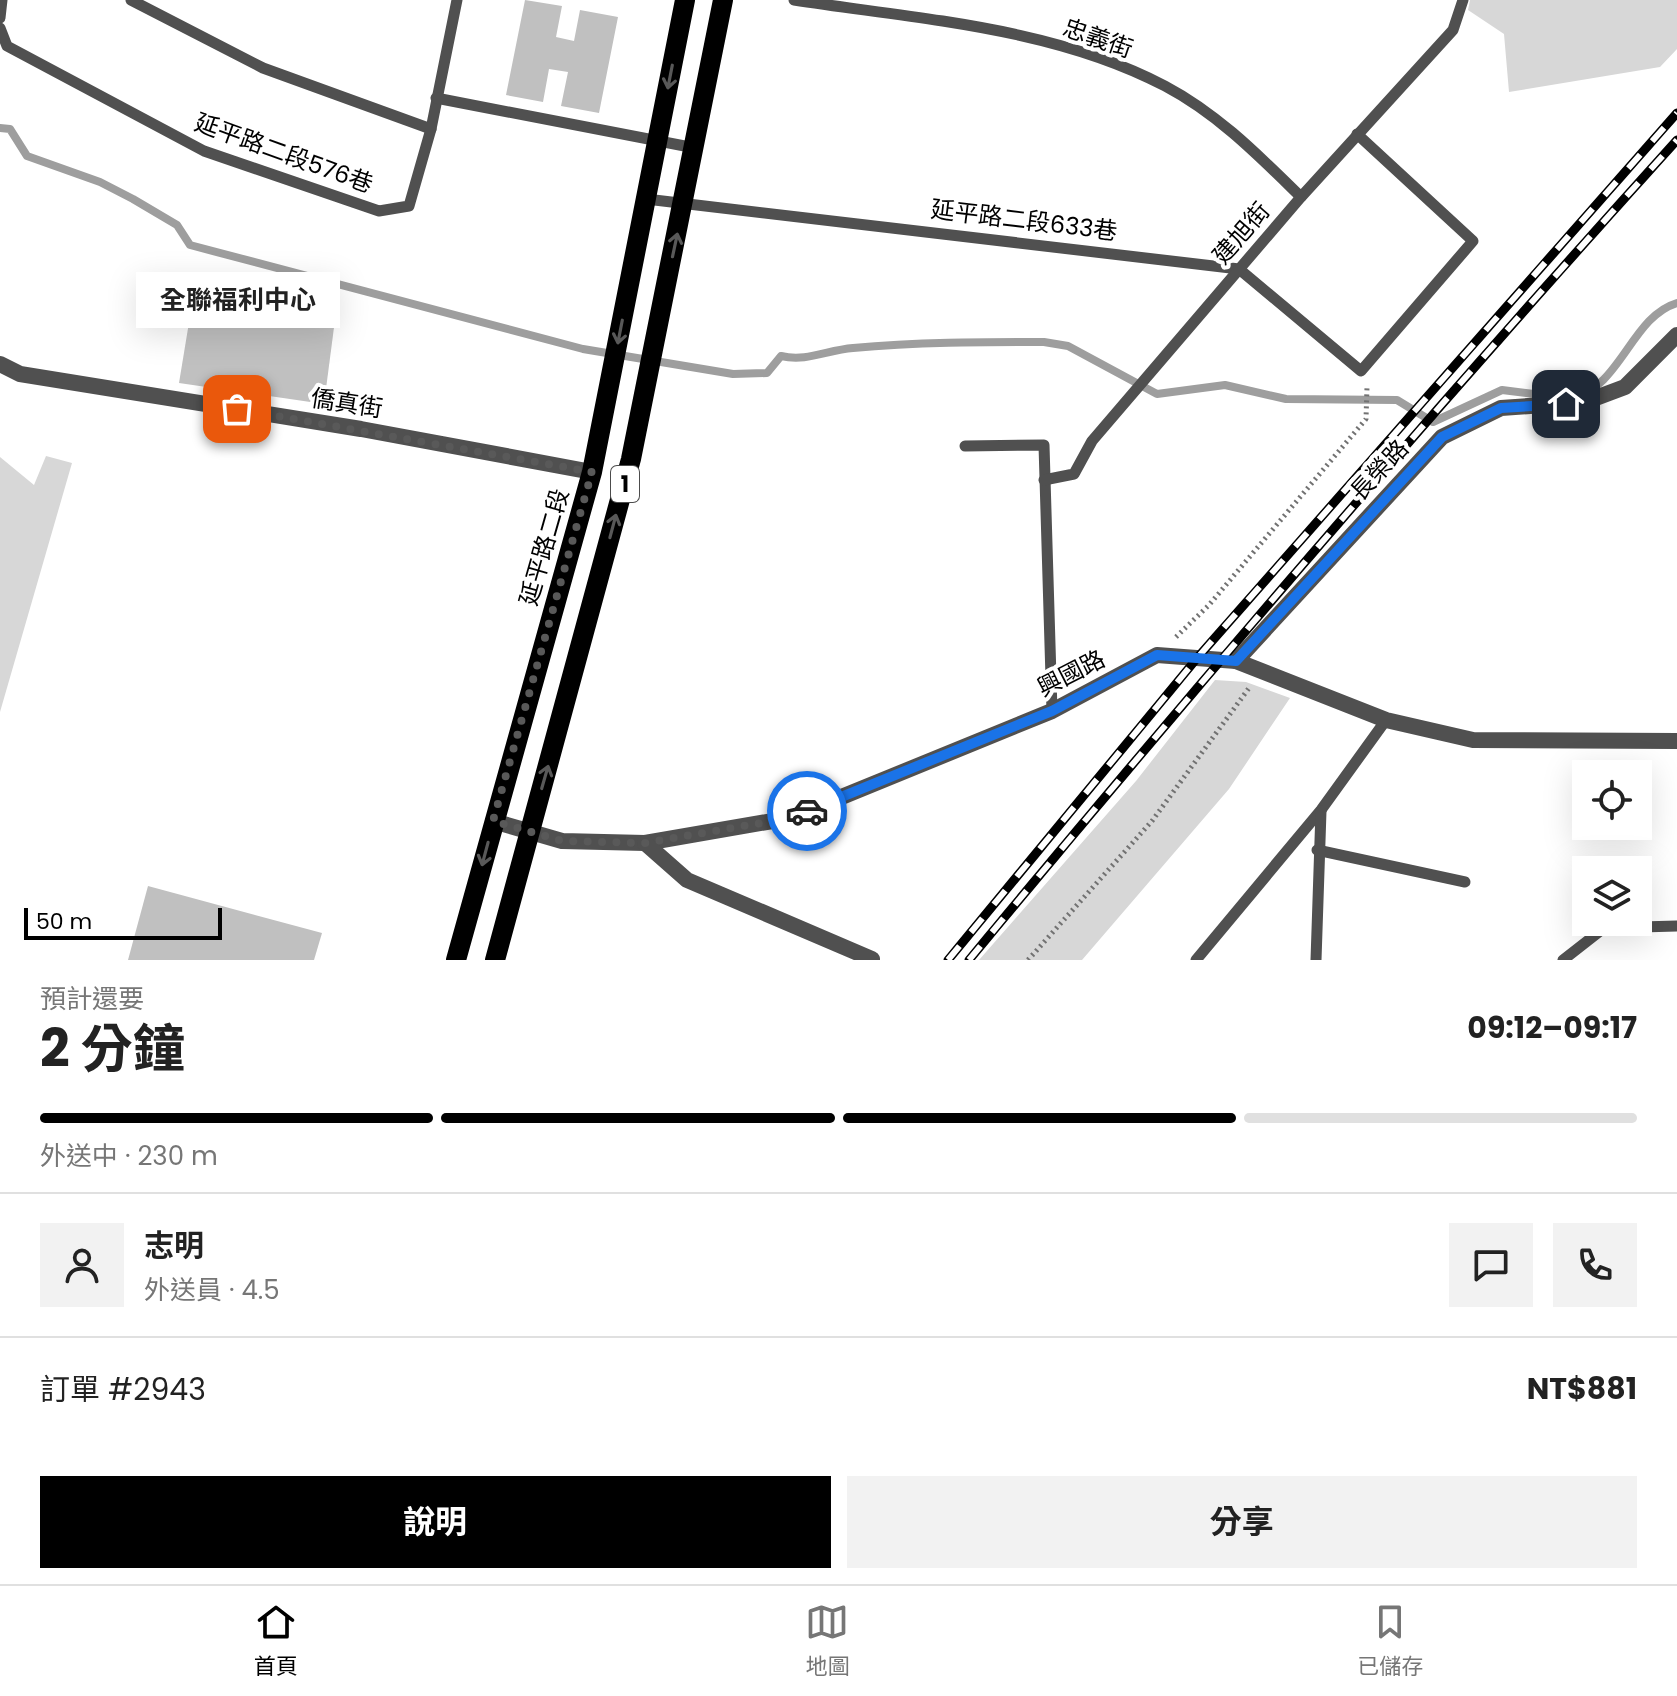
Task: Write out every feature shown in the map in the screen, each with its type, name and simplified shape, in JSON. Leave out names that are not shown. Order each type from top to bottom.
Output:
[{"type":"main road","name":"延平路二段","points":[[456,960],[592,472],[685,0]]},
{"type":"main road","name":"1","points":[[495,960],[631,459],[723,0]]},
{"type":"street","name":"長榮路","points":[[1236,661],[1442,437],[1501,408],[1585,402],[1625,387],[1677,335]]},
{"type":"street","name":"僑真街","points":[[0,364],[20,374],[376,432],[592,472]]},
{"type":"street","name":"興國路","points":[[493,821],[562,841],[645,843],[790,818],[927,765],[1052,711],[1157,655]]},
{"type":"street","points":[[1157,655],[1236,661],[1386,720],[1473,740],[1677,741]]},
{"type":"street","points":[[645,843],[687,880],[872,959]]},
{"type":"lane","points":[[0,18],[2,0]]},
{"type":"lane","points":[[131,0],[263,68],[431,129]]},
{"type":"lane","name":"延平路二段576巷","points":[[0,28],[7,46],[204,151],[379,211],[409,206],[431,129],[457,0]]},
{"type":"lane","name":"忠義街","points":[[794,0],[1066,47],[1165,86],[1228,127],[1301,197]]},
{"type":"lane","name":"建旭街","points":[[1044,480],[1074,474],[1092,441],[1301,197],[1453,30],[1463,0]]},
{"type":"lane","points":[[436,98],[695,148]]},
{"type":"lane","points":[[1239,269],[1361,371],[1473,241],[1357,134]]},
{"type":"lane","name":"延平路二段633巷","points":[[646,199],[1239,269]]},
{"type":"lane","points":[[965,446],[1044,445],[1052,711]]},
{"type":"lane","points":[[1196,960],[1321,810],[1386,720]]},
{"type":"lane","points":[[1316,960],[1317,850],[1321,810]]},
{"type":"lane","points":[[1317,850],[1465,882]]},
{"type":"lane","points":[[1563,960],[1604,928],[1677,926]]},
{"type":"path","points":[[1157,655],[1209,605],[1366,419],[1368,393],[1361,371]]},
{"type":"path","points":[[1028,960],[1152,821],[1262,671]]},
{"type":"shaded area","points":[[1470,0],[1677,0],[1677,49],[1660,67],[1509,92],[1504,34],[1468,10]]},
{"type":"shaded area","points":[[46,456],[72,463],[0,712],[0,457],[34,485]]},
{"type":"shaded area","points":[[1215,680],[1246,682],[1290,698],[1229,789],[1082,960],[979,960],[1136,781]]},
{"type":"building","points":[[525,0],[562,6],[556,37],[574,41],[580,10],[618,17],[599,113],[561,106],[568,72],[549,69],[543,102],[506,95]]},
{"type":"building","points":[[195,286],[336,312],[324,404],[179,383]]},
{"type":"building","points":[[148,886],[322,933],[314,960],[128,960]]},
{"type":"waterway","points":[[0,128],[10,129],[27,156],[100,182],[177,225],[190,245],[583,349],[733,374],[767,373],[781,356],[808,357],[853,348],[925,343],[1044,342],[1068,346],[1157,394],[1225,385],[1286,399],[1397,400],[1433,422],[1502,390],[1559,397]]},
{"type":"waterway","points":[[1573,397],[1589,391],[1603,380],[1648,322],[1677,303]]},
{"type":"railway","points":[[948,960],[1198,657],[1677,113]]},
{"type":"railway","points":[[969,960],[1319,546],[1677,140]]},
{"type":"way so far","points":[[237,409],[544,461],[592,472],[493,821],[562,841],[645,843],[790,818],[807,811]]},
{"type":"place","name":"全聯福利中心","points":[[237,409]]},
{"type":"route","points":[[807,811],[927,765],[1052,711],[1157,655],[1236,661],[1442,437],[1501,408],[1566,404]]}]
